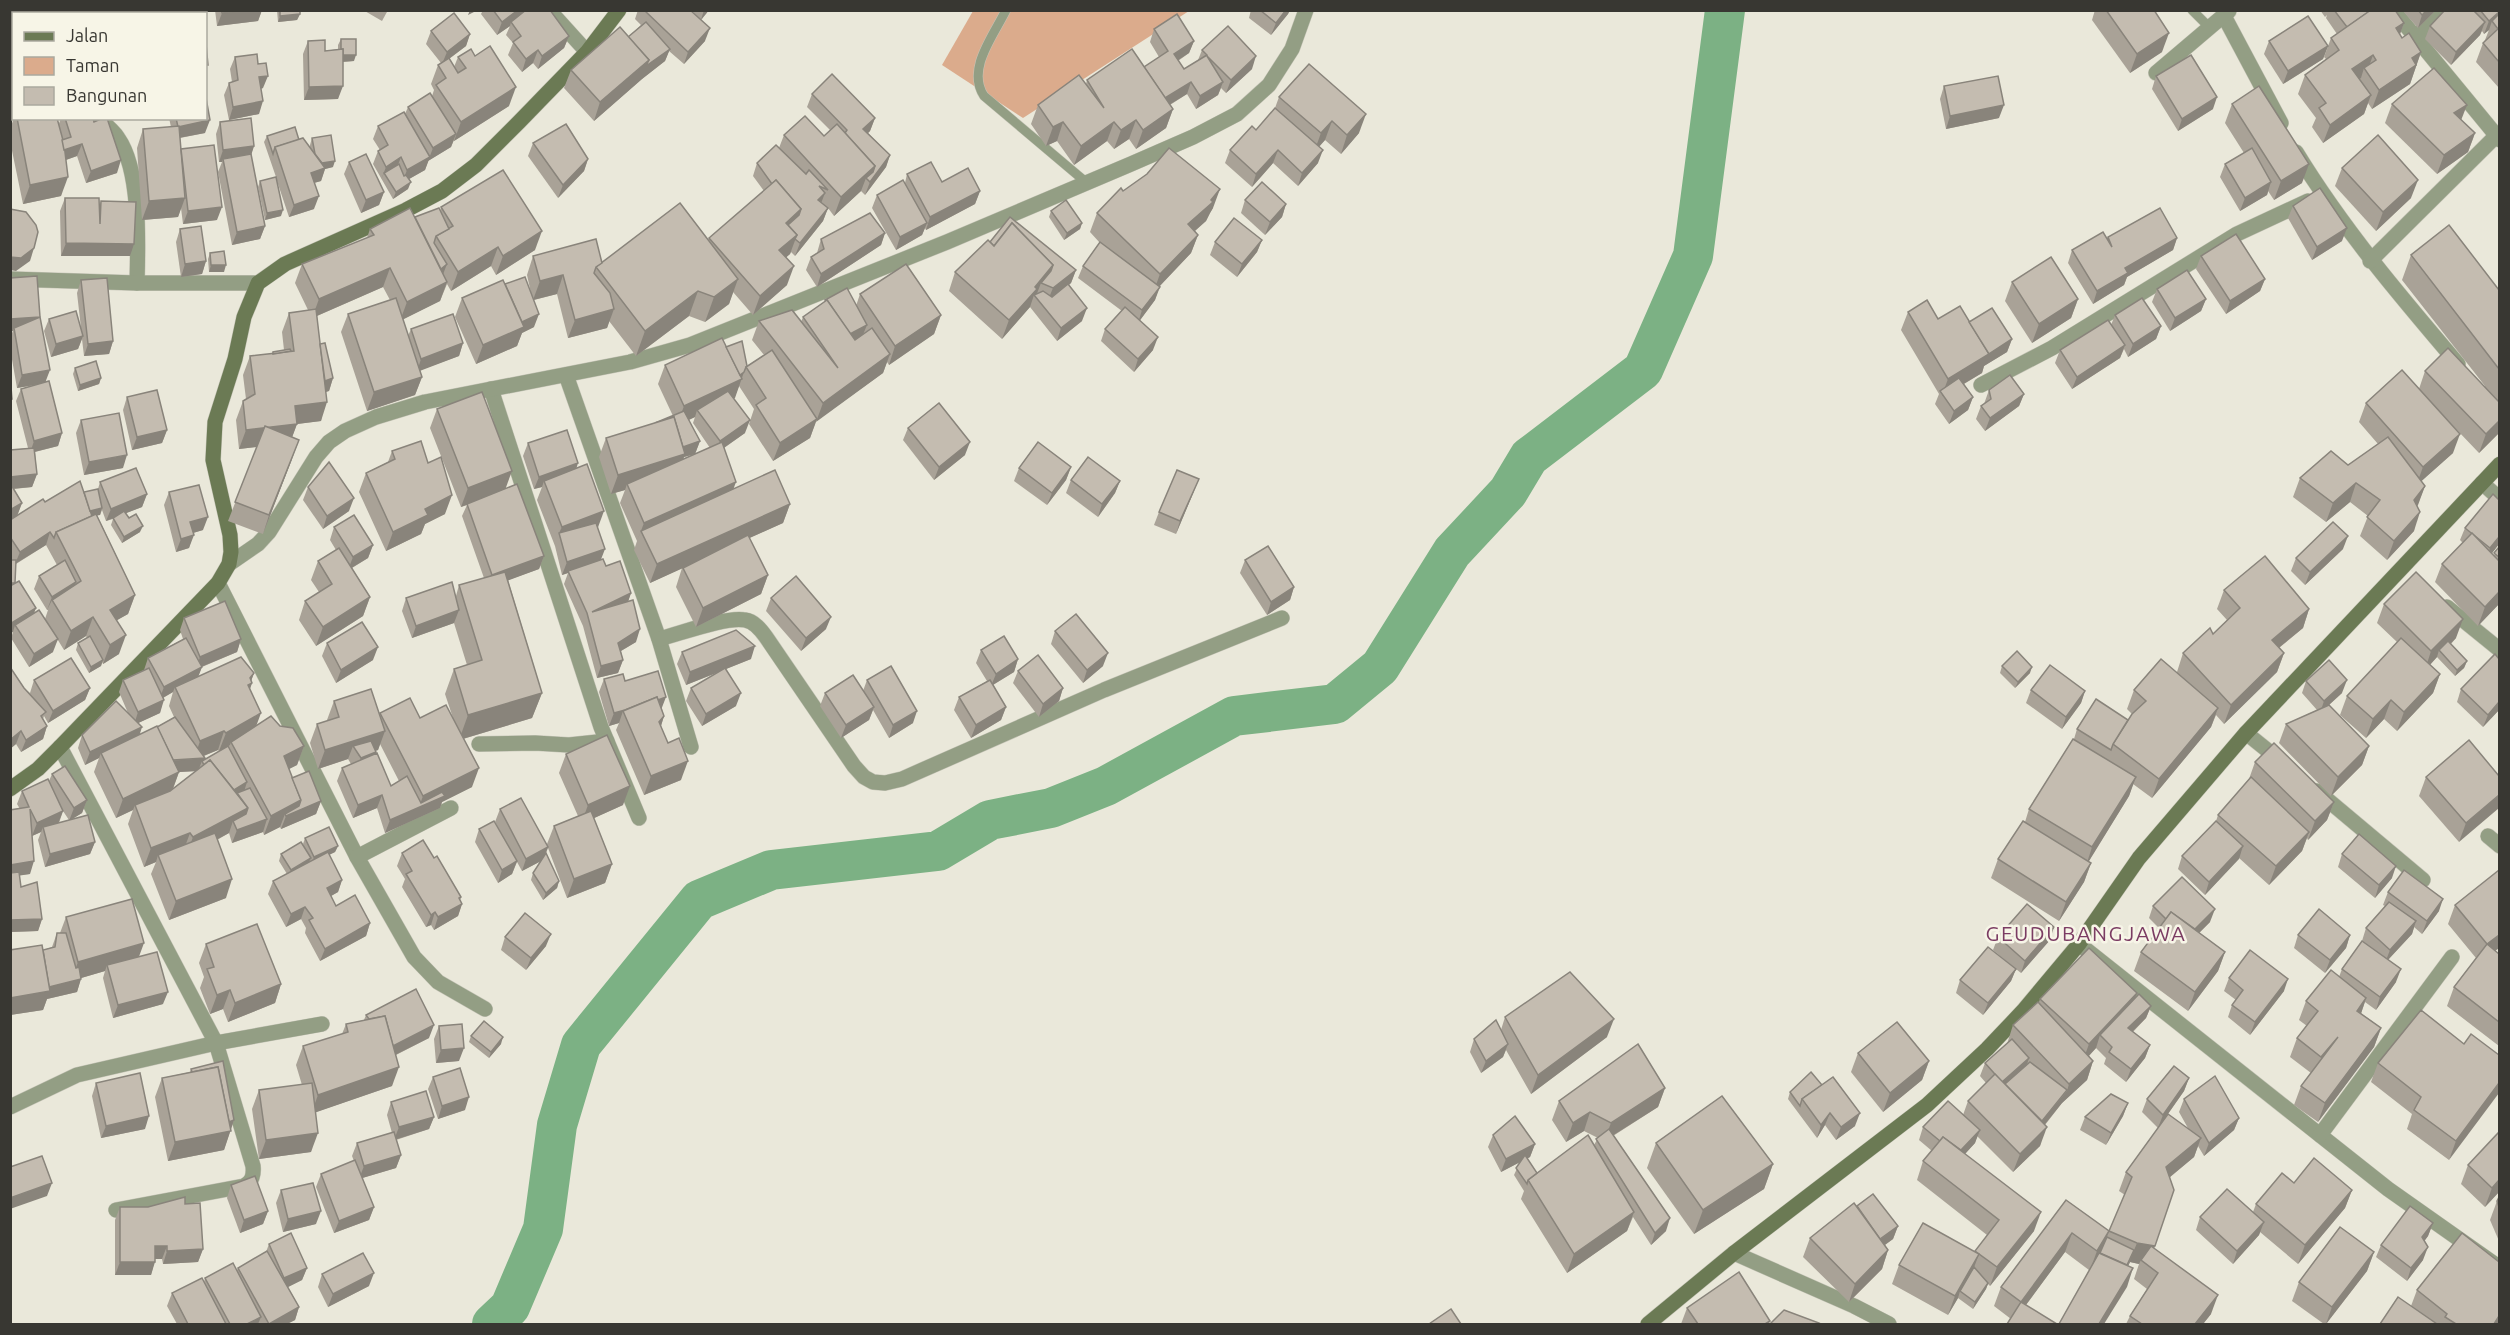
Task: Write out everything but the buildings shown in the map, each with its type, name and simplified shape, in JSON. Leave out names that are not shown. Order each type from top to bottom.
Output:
[{"type":"street","points":[[549,10],[587,52]]},
{"type":"street","points":[[229,564],[230,535],[213,460],[214,422],[235,358],[244,317],[258,283],[285,264],[406,210],[442,191],[476,165],[587,52],[619,10]]},
{"type":"street","points":[[10,789],[38,769],[60,747],[218,583],[229,564],[258,544],[269,532],[316,457],[329,442],[345,431],[376,417],[425,402],[630,362],[690,345],[947,242],[1193,137],[1237,114],[1269,85],[1292,49],[1306,10]]},
{"type":"street","points":[[2370,261],[2498,138],[2392,10]]},
{"type":"street","points":[[2415,37],[2447,10]]},
{"type":"street","points":[[2156,73],[2227,13],[2294,149],[2322,195],[2370,261],[2469,376]]},
{"type":"street","points":[[100,120],[119,139],[132,177],[138,221],[137,283]]},
{"type":"street","points":[[1981,385],[2052,348],[2237,234],[2322,195]]},
{"type":"street","points":[[10,279],[137,283],[258,283]]},
{"type":"street","points":[[566,375],[659,639],[691,747]]},
{"type":"street","points":[[491,389],[606,741],[639,818]]},
{"type":"street","points":[[1648,1324],[1734,1254],[1927,1105],[1987,1049],[2023,1011],[2079,944],[2139,858],[2247,733],[2405,572],[2499,464]]},
{"type":"street","points":[[2482,483],[2499,499]]},
{"type":"street","points":[[218,583],[357,857],[414,957],[438,982],[485,1008]]},
{"type":"street","points":[[2437,598],[2499,650]]},
{"type":"street","points":[[659,639],[734,620],[747,620],[758,627],[854,766],[864,777],[873,782],[885,783],[957,756],[1104,690],[1282,618]]},
{"type":"street","points":[[2247,733],[2290,770]]},
{"type":"street","points":[[479,744],[569,745],[606,741]]},
{"type":"street","points":[[60,747],[216,1043],[253,1167],[253,1177],[244,1186],[116,1210]]},
{"type":"street","points":[[2308,784],[2423,880]]},
{"type":"street","points":[[357,857],[451,808]]},
{"type":"street","points":[[2079,944],[2388,1189],[2499,1268]]},
{"type":"street","points":[[2320,1135],[2452,957]]},
{"type":"street","points":[[10,1107],[77,1075],[216,1043],[322,1024]]},
{"type":"street","points":[[1734,1254],[1854,1306],[1889,1324]]},
{"type":"lane","points":[[1006,10],[977,68],[977,86],[984,96],[1087,183]]},
{"type":"lane","points":[[2192,10],[2210,28]]},
{"type":"green space","points":[[973,11],[1189,11],[1023,118],[942,65]]},
{"type":"waterway","points":[[492,1324],[510,1307],[543,1229],[557,1125],[581,1045],[699,900],[771,870],[938,851],[990,820],[1051,808],[1106,786],[1234,716],[1335,704],[1380,667],[1452,552],[1508,492],[1529,457],[1643,370],[1693,256],[1725,10]]},
{"type":"district","name":"GEUDUBANGJAWA","points":[[2086,933]]}]
